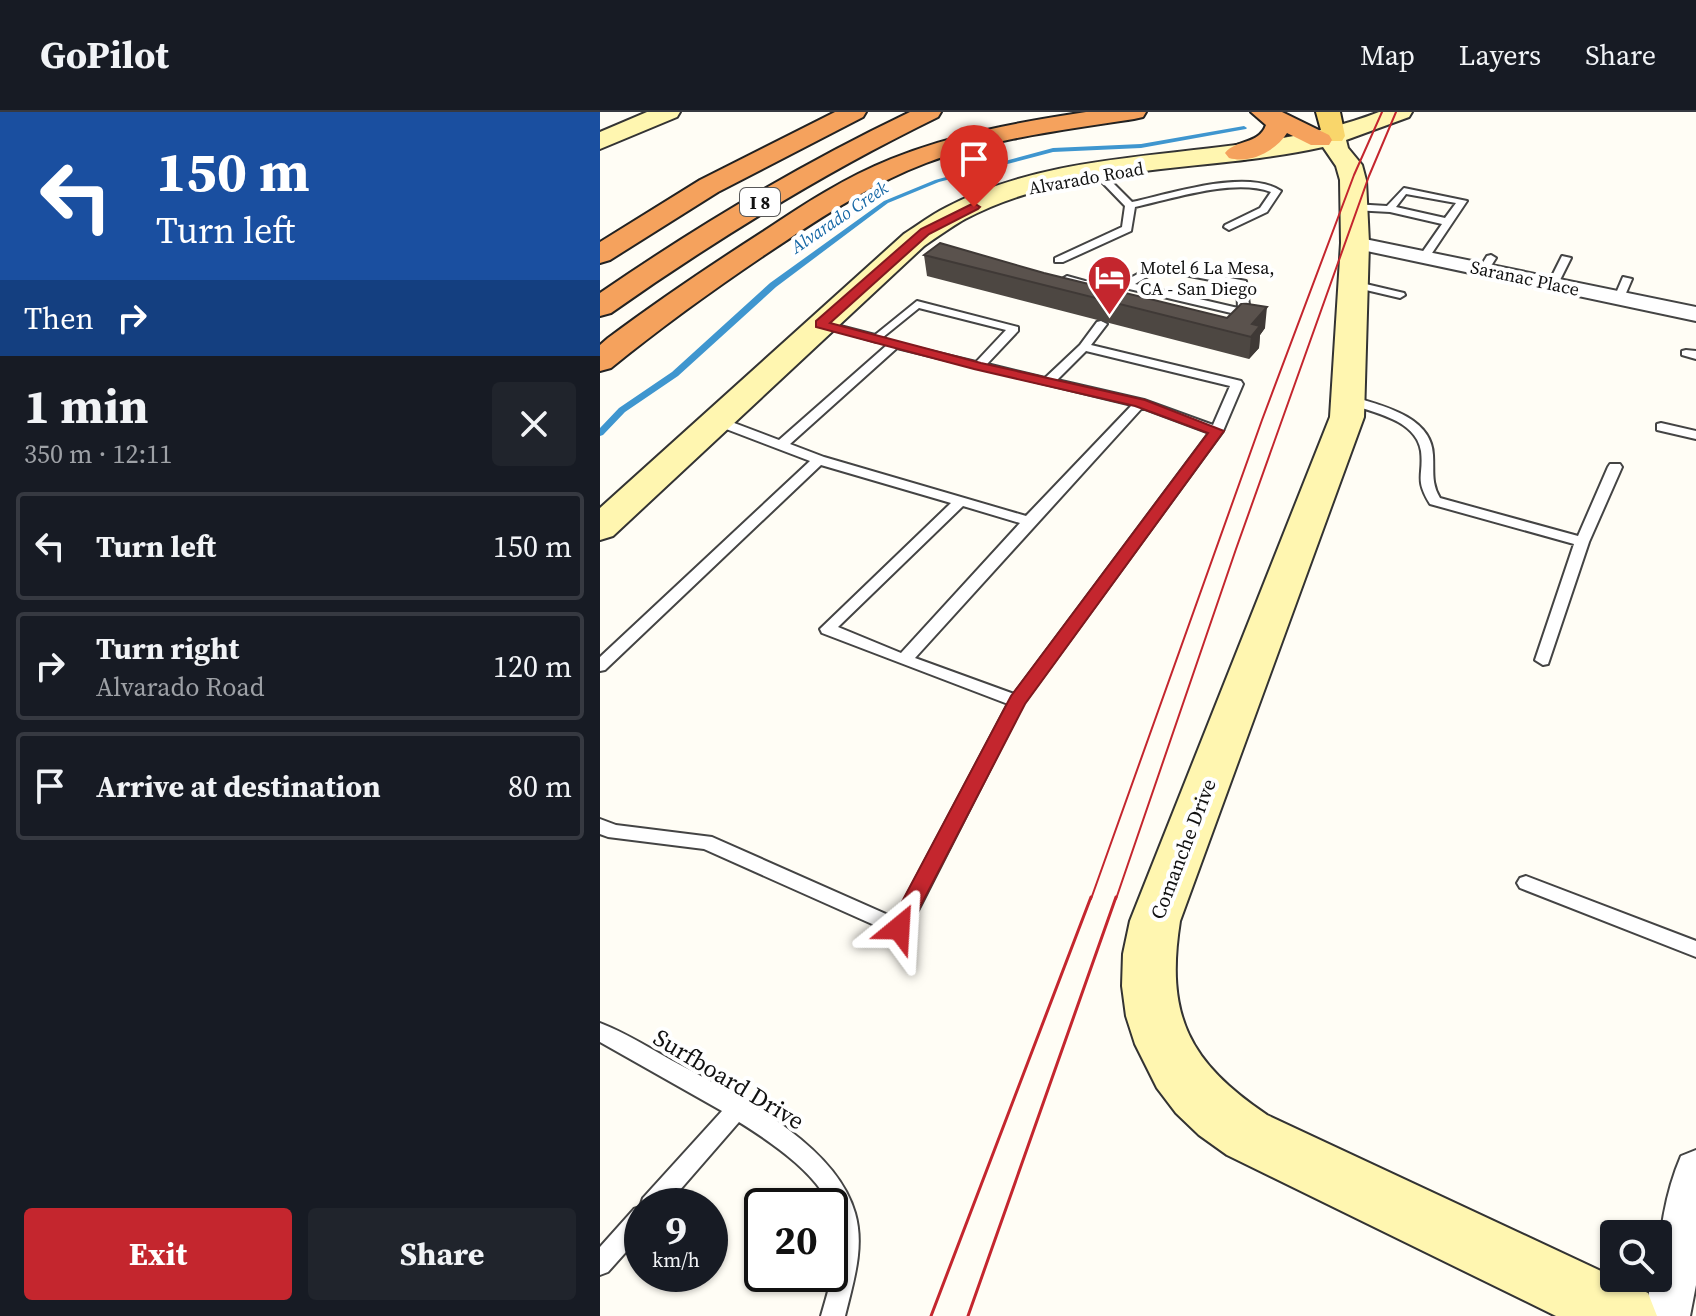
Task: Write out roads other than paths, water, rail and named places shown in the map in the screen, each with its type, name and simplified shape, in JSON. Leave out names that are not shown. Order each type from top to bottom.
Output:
[{"type":"highway","points":[[600,229],[664,188],[807,112]]},
{"type":"highway","name":"I 8","points":[[600,254],[709,186],[854,112]]},
{"type":"highway","name":"I 8","points":[[600,307],[682,250],[769,197],[877,136],[929,112]]},
{"type":"highway","points":[[600,361],[713,277],[814,211],[872,178],[916,158],[980,139],[1134,112]]},
{"type":"highway","points":[[1266,113],[1329,134]]},
{"type":"highway","points":[[1238,153],[1259,146],[1274,136],[1278,125],[1266,113]]},
{"type":"street","points":[[600,141],[668,112]]},
{"type":"street","name":"Alvarado Road","points":[[600,528],[821,324],[953,216],[993,198],[1039,184],[1238,153],[1329,134],[1400,112]]},
{"type":"street","name":"Comanche Drive","points":[[1329,134],[1351,171],[1363,236],[1350,400],[1340,441],[1155,921],[1146,969],[1155,1017],[1167,1055],[1179,1075],[1197,1098],[1218,1117],[1247,1135],[1596,1310]]},
{"type":"street","name":"Saranac Place","points":[[1363,236],[1424,257],[1487,264],[1553,284],[1623,288],[1696,314]]},
{"type":"street","points":[[1667,1316],[1696,1171]]},
{"type":"lane","points":[[1098,173],[1130,205]]},
{"type":"lane","points":[[1130,205],[1244,184],[1268,185],[1276,191],[1272,203],[1254,217],[1229,227]]},
{"type":"lane","points":[[1363,236],[1404,191],[1462,201],[1424,257]]},
{"type":"lane","points":[[1059,260],[1127,229],[1130,205]]},
{"type":"lane","points":[[1363,236],[1448,222]]},
{"type":"lane","points":[[1363,236],[1400,295]]},
{"type":"lane","points":[[1553,284],[1566,258]]},
{"type":"lane","points":[[1053,276],[1084,284],[1125,285],[1244,313],[1242,283],[1156,267],[1125,285]]},
{"type":"lane","points":[[877,339],[917,304],[1014,329],[979,366]]},
{"type":"lane","points":[[821,324],[979,366],[1140,403],[1217,431]]},
{"type":"lane","points":[[1048,382],[1084,347],[1101,324]]},
{"type":"lane","points":[[783,444],[895,344]]},
{"type":"lane","points":[[600,826],[614,832],[706,842],[899,928],[1017,701],[1217,431],[1237,384],[1084,347]]},
{"type":"lane","points":[[1350,400],[1401,418],[1420,432],[1427,450],[1426,486],[1435,501],[1582,542]]},
{"type":"lane","points":[[904,660],[1140,403]]},
{"type":"lane","points":[[717,421],[819,460],[1029,521]]},
{"type":"lane","points":[[1661,427],[1696,435]]},
{"type":"lane","points":[[600,666],[819,460]]},
{"type":"lane","points":[[1543,660],[1582,542],[1615,467]]},
{"type":"lane","points":[[961,501],[827,629],[1017,701]]},
{"type":"lane","points":[[1526,883],[1696,949]]},
{"type":"lane","name":"Surfboard Drive","points":[[600,1032],[736,1110],[799,1152],[827,1180],[841,1203],[847,1229],[846,1257],[833,1316]]},
{"type":"lane","points":[[667,1188],[736,1110]]},
{"type":"lane","points":[[600,1264],[624,1237]]},
{"type":"waterway","name":"Alvarado Creek","points":[[600,433],[622,410],[675,374],[773,285],[886,202],[937,181],[1053,150],[1141,146],[1244,128]]},
{"type":"tram line","points":[[1091,899],[1262,420],[1354,175],[1382,112]]},
{"type":"tram line","points":[[1116,899],[1236,549],[1369,176],[1396,112]]},
{"type":"tram line","points":[[931,1316],[1091,897]]},
{"type":"tram line","points":[[968,1316],[1116,897]]},
{"type":"place","name":"Motel 6 La Mesa, CA - San Diego","points":[[1109,316]]}]
